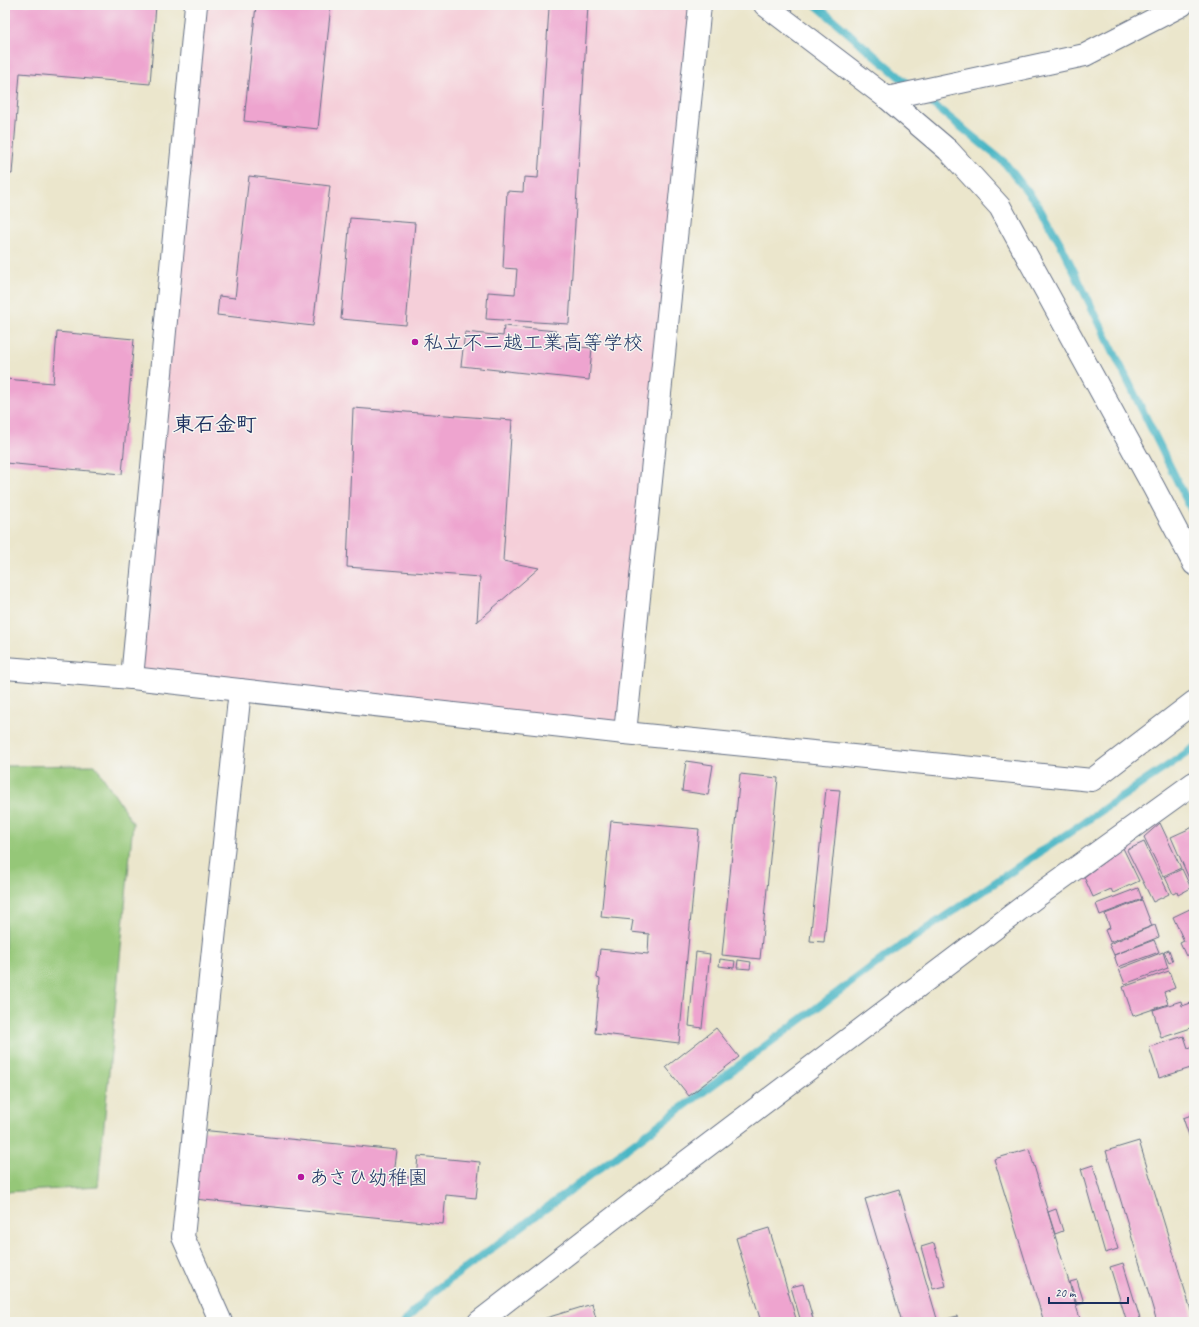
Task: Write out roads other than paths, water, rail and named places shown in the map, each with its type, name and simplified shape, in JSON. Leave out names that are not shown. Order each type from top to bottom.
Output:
[{"type":"street","points":[[132,678],[196,5]]},
{"type":"street","points":[[625,733],[700,5]]},
{"type":"street","points":[[765,5],[887,98],[948,150],[1000,207],[1151,482],[1194,564]]},
{"type":"street","points":[[887,98],[1085,55],[1182,5]]},
{"type":"street","points":[[5,668],[132,678],[625,733],[1092,780],[1194,702]]},
{"type":"street","points":[[221,1322],[183,1237],[240,690]]},
{"type":"street","points":[[479,1322],[666,1177],[1040,894],[1194,783]]},
{"type":"waterway","points":[[816,5],[903,80],[1004,162],[1038,205],[1060,243],[1194,515]]},
{"type":"waterway","points":[[404,1322],[433,1292],[888,955],[1194,748]]},
{"type":"place","name":"私立不二越工業高等学校","points":[[415,342]]},
{"type":"place","name":"あさひ幼稚園","points":[[301,1177]]},
{"type":"district","name":"東石金町","points":[[215,424]]}]
